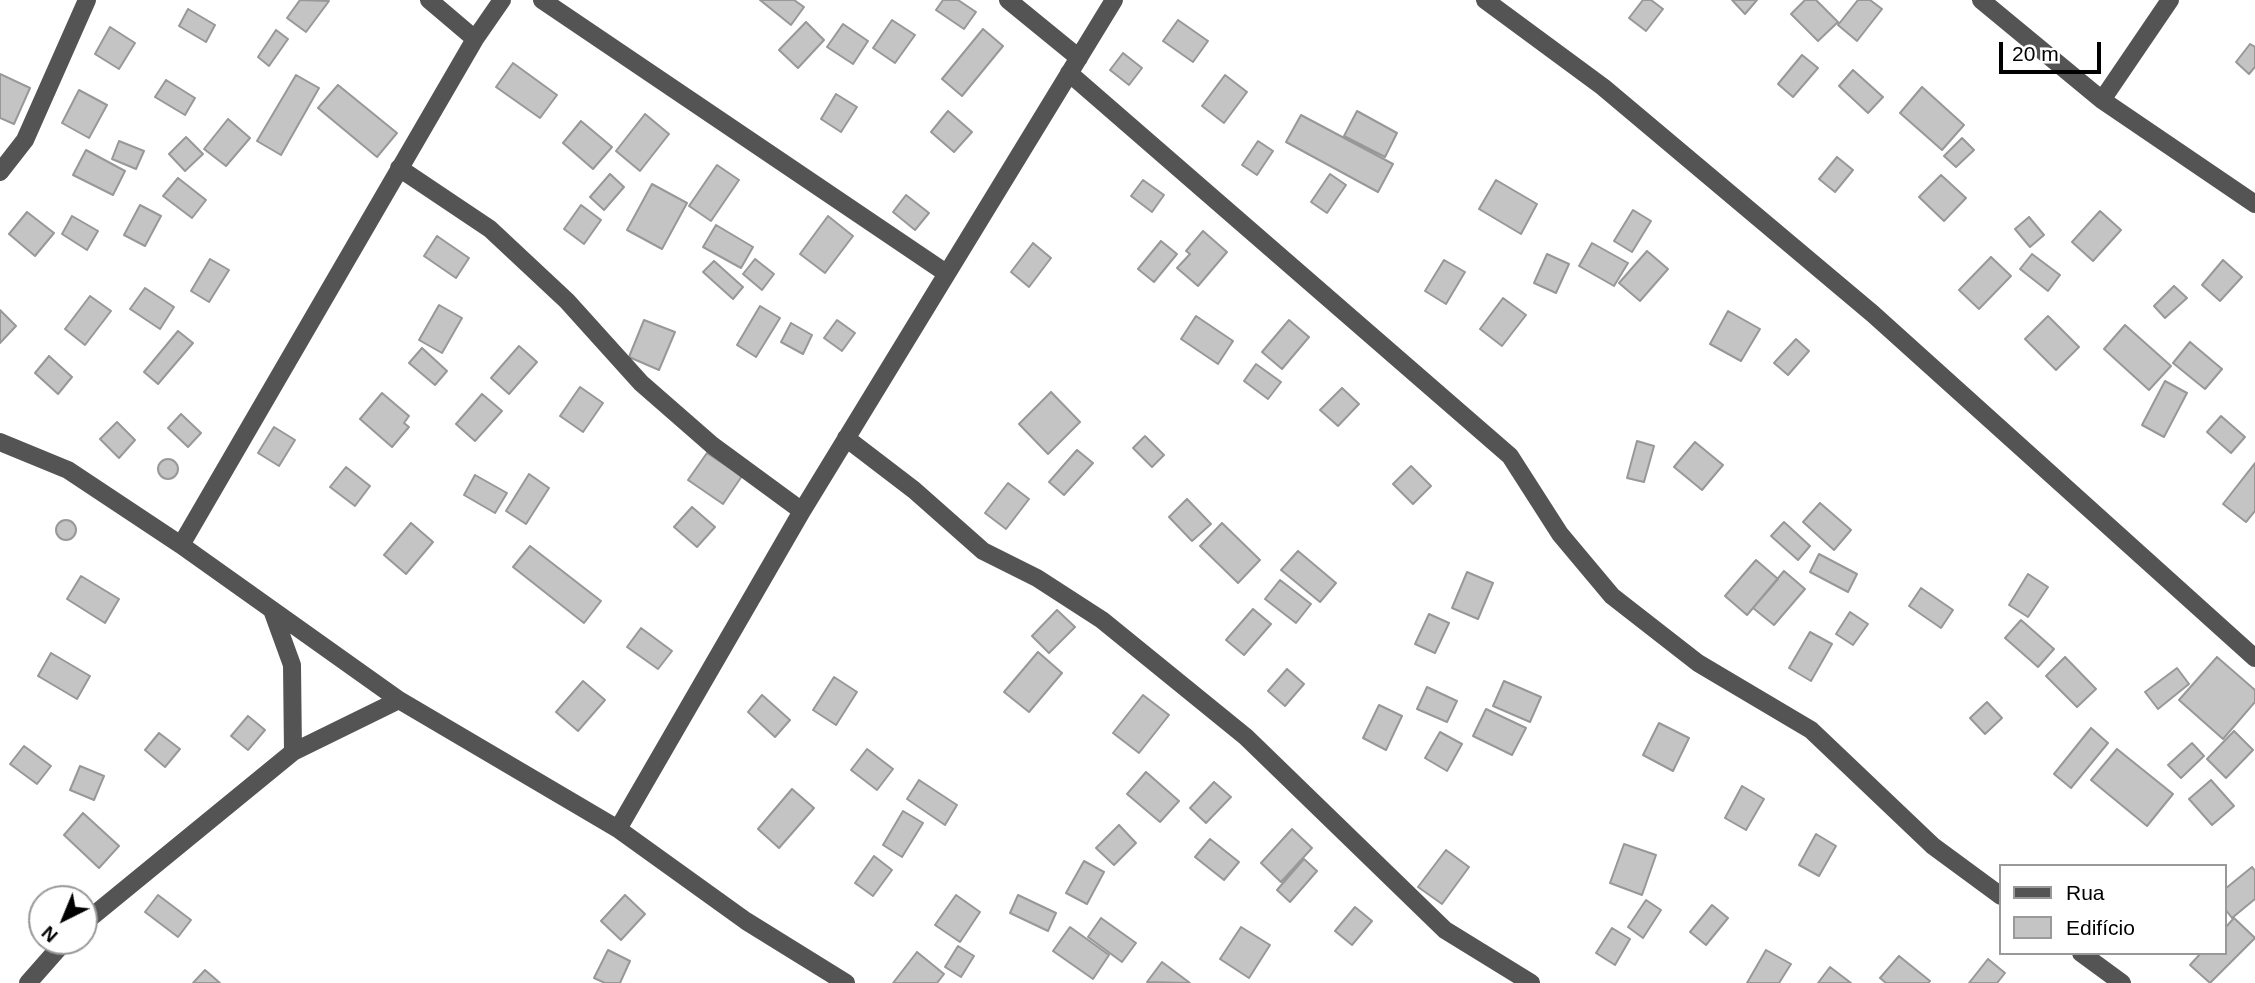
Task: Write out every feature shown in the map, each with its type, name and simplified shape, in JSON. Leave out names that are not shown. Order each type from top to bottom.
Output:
[{"type":"street","points":[[0,172],[25,141],[87,0]]},
{"type":"street","points":[[429,0],[475,39]]},
{"type":"street","points":[[181,545],[475,39],[502,0]]},
{"type":"street","points":[[542,0],[946,273]]},
{"type":"street","points":[[1008,0],[1079,58]]},
{"type":"street","points":[[618,830],[802,510],[1114,0]]},
{"type":"street","points":[[1485,0],[1603,88],[1873,314],[2255,658]]},
{"type":"street","points":[[1981,0],[2102,100],[2255,204]]},
{"type":"street","points":[[2102,100],[2171,0]]},
{"type":"street","points":[[1069,74],[1510,456],[1560,534],[1612,596],[1698,663],[1811,730],[1933,846],[2000,895]]},
{"type":"street","points":[[399,169],[490,229],[566,301],[641,383],[712,445],[802,510]]},
{"type":"street","points":[[846,438],[914,491],[983,551],[1037,578],[1102,620],[1247,737],[1446,930],[1531,983]]},
{"type":"street","points":[[0,442],[68,470],[181,545],[399,700],[618,830],[746,921],[846,983]]},
{"type":"street","points":[[272,610],[292,665],[293,752]]},
{"type":"street","points":[[98,912],[293,752],[399,700]]},
{"type":"street","points":[[27,983],[52,955]]},
{"type":"street","points":[[2084,955],[2122,983]]},
{"type":"building","points":[[300,0],[329,1],[306,32],[287,18]]},
{"type":"building","points":[[760,0],[794,0],[804,7],[791,25]]},
{"type":"building","points":[[943,0],[958,0],[976,12],[964,29],[936,10]]},
{"type":"building","points":[[1643,0],[1651,0],[1663,9],[1646,31],[1629,18]]},
{"type":"building","points":[[1732,0],[1757,0],[1745,14]]},
{"type":"building","points":[[1805,0],[1816,0],[1838,22],[1818,41],[1791,14]]},
{"type":"building","points":[[1858,0],[1870,0],[1882,9],[1857,41],[1838,25]]},
{"type":"building","points":[[188,9],[215,25],[206,42],[179,26]]},
{"type":"building","points":[[892,20],[915,35],[895,63],[873,48]]},
{"type":"building","points":[[1178,20],[1208,41],[1193,62],[1163,41]]},
{"type":"building","points":[[806,22],[824,40],[798,68],[779,50]]},
{"type":"building","points":[[843,24],[868,41],[853,64],[827,47]]},
{"type":"building","points":[[110,27],[135,43],[119,69],[95,54]]},
{"type":"building","points":[[983,29],[1003,46],[962,96],[942,79]]},
{"type":"building","points":[[276,30],[288,39],[269,66],[258,57]]},
{"type":"building","points":[[2250,44],[2255,47],[2255,67],[2249,74],[2236,62]]},
{"type":"building","points":[[1123,53],[1142,68],[1129,85],[1110,70]]},
{"type":"building","points":[[1802,55],[1818,68],[1793,97],[1778,84]]},
{"type":"building","points":[[513,63],[557,95],[540,118],[496,87]]},
{"type":"building","points":[[1853,70],[1883,97],[1868,113],[1839,86]]},
{"type":"building","points":[[0,74],[30,88],[14,124],[0,118]]},
{"type":"building","points":[[296,75],[319,88],[281,155],[257,141]]},
{"type":"building","points":[[1225,75],[1247,92],[1224,123],[1202,106]]},
{"type":"building","points":[[166,80],[195,98],[185,115],[155,97]]},
{"type":"building","points":[[338,85],[397,133],[377,157],[318,108]]},
{"type":"building","points":[[1922,87],[1964,125],[1942,150],[1900,113]]},
{"type":"building","points":[[79,90],[107,105],[89,138],[62,123]]},
{"type":"building","points":[[836,94],[857,107],[841,132],[821,119]]},
{"type":"building","points":[[948,111],[972,132],[954,152],[931,132]]},
{"type":"building","points":[[1357,111],[1397,133],[1385,157],[1344,136]]},
{"type":"building","points":[[645,114],[669,134],[640,171],[616,151]]},
{"type":"building","points":[[1301,115],[1393,164],[1378,192],[1286,142]]},
{"type":"building","points":[[228,119],[250,138],[226,166],[204,149]]},
{"type":"building","points":[[581,121],[612,147],[593,169],[563,143]]},
{"type":"building","points":[[186,137],[203,154],[185,171],[169,154]]},
{"type":"building","points":[[1962,138],[1974,150],[1956,167],[1944,156]]},
{"type":"building","points":[[119,141],[144,151],[136,169],[112,159]]},
{"type":"building","points":[[1258,141],[1273,151],[1257,175],[1242,165]]},
{"type":"building","points":[[86,150],[125,171],[113,195],[73,175]]},
{"type":"building","points":[[1837,157],[1853,170],[1835,192],[1819,179]]},
{"type":"building","points":[[717,165],[739,180],[711,221],[689,206]]},
{"type":"building","points":[[610,174],[624,187],[604,210],[590,197]]},
{"type":"building","points":[[1330,174],[1346,185],[1327,213],[1311,202]]},
{"type":"building","points":[[1941,175],[1966,198],[1944,221],[1919,197]]},
{"type":"building","points":[[178,178],[206,200],[192,218],[163,196]]},
{"type":"building","points":[[1143,180],[1164,195],[1152,212],[1131,196]]},
{"type":"building","points":[[1496,180],[1537,204],[1521,234],[1479,209]]},
{"type":"building","points":[[652,184],[687,203],[662,249],[627,230]]},
{"type":"building","points":[[906,195],[929,213],[915,230],[893,212]]},
{"type":"building","points":[[140,205],[161,216],[145,246],[124,235]]},
{"type":"building","points":[[581,205],[601,220],[584,244],[564,229]]},
{"type":"building","points":[[1633,210],[1651,221],[1632,252],[1614,241]]},
{"type":"building","points":[[2100,211],[2121,230],[2093,261],[2072,242]]},
{"type":"building","points":[[27,212],[54,233],[35,256],[9,234]]},
{"type":"building","points":[[72,216],[98,231],[87,250],[62,234]]},
{"type":"building","points":[[828,216],[853,236],[825,273],[800,254]]},
{"type":"building","points":[[2029,217],[2044,235],[2030,247],[2015,229]]},
{"type":"building","points":[[716,225],[753,247],[741,268],[703,247]]},
{"type":"building","points":[[1203,231],[1227,252],[1198,286],[1177,268],[1190,254],[1186,251]]},
{"type":"building","points":[[437,236],[469,258],[456,278],[424,256]]},
{"type":"building","points":[[1161,241],[1177,254],[1154,282],[1138,269]]},
{"type":"building","points":[[1033,243],[1051,258],[1029,287],[1011,272]]},
{"type":"building","points":[[1592,243],[1628,263],[1614,286],[1579,266]]},
{"type":"building","points":[[1647,251],[1668,269],[1640,301],[1619,283]]},
{"type":"building","points":[[1547,254],[1569,264],[1556,293],[1534,283]]},
{"type":"building","points":[[2032,254],[2060,275],[2048,291],[2020,269]]},
{"type":"building","points":[[1991,257],[2011,276],[1979,309],[1959,290]]},
{"type":"building","points":[[210,259],[229,270],[209,302],[191,291]]},
{"type":"building","points":[[755,259],[774,274],[762,290],[743,274]]},
{"type":"building","points":[[1444,260],[1465,272],[1446,304],[1425,291]]},
{"type":"building","points":[[2223,260],[2242,277],[2220,301],[2202,285]]},
{"type":"building","points":[[714,261],[743,287],[733,299],[703,272]]},
{"type":"building","points":[[2174,286],[2187,298],[2165,318],[2154,306]]},
{"type":"building","points":[[145,288],[174,307],[160,329],[130,309]]},
{"type":"building","points":[[90,296],[111,311],[85,345],[65,329]]},
{"type":"building","points":[[1503,298],[1526,315],[1502,346],[1480,329]]},
{"type":"building","points":[[439,305],[462,318],[442,353],[419,340]]},
{"type":"building","points":[[760,306],[780,318],[756,357],[737,345]]},
{"type":"building","points":[[0,310],[16,326],[0,343]]},
{"type":"building","points":[[1728,311],[1760,329],[1741,361],[1710,344]]},
{"type":"building","points":[[1196,316],[1233,341],[1218,364],[1181,339]]},
{"type":"building","points":[[2048,316],[2079,347],[2056,370],[2025,339]]},
{"type":"building","points":[[644,320],[675,332],[659,370],[629,357]]},
{"type":"building","points":[[837,320],[855,333],[842,351],[824,338]]},
{"type":"building","points":[[1289,320],[1309,337],[1282,369],[1262,352]]},
{"type":"building","points":[[791,323],[812,335],[803,354],[781,342]]},
{"type":"building","points":[[2125,325],[2171,366],[2149,390],[2104,349]]},
{"type":"building","points":[[178,331],[193,343],[158,384],[144,372]]},
{"type":"building","points":[[1796,339],[1809,351],[1788,375],[1774,363]]},
{"type":"building","points":[[2190,342],[2222,369],[2205,389],[2173,363]]},
{"type":"building","points":[[519,346],[537,362],[509,394],[491,378]]},
{"type":"building","points":[[422,348],[447,371],[435,385],[409,363]]},
{"type":"building","points":[[49,356],[72,377],[58,394],[35,373]]},
{"type":"building","points":[[1256,364],[1281,382],[1268,399],[1244,381]]},
{"type":"building","points":[[2165,381],[2187,393],[2164,437],[2142,425]]},
{"type":"building","points":[[580,387],[603,403],[583,432],[560,416]]},
{"type":"building","points":[[1342,388],[1359,404],[1338,426],[1320,410]]},
{"type":"building","points":[[1051,392],[1080,422],[1048,454],[1019,424]]},
{"type":"building","points":[[382,393],[409,416],[404,423],[409,427],[392,447],[360,419]]},
{"type":"building","points":[[482,394],[502,411],[475,441],[456,424]]},
{"type":"building","points":[[181,414],[201,433],[188,447],[168,428]]},
{"type":"building","points":[[2221,416],[2245,437],[2231,453],[2207,432]]},
{"type":"building","points":[[117,422],[135,440],[119,458],[100,439]]},
{"type":"building","points":[[274,427],[295,440],[279,466],[258,453]]},
{"type":"building","points":[[1145,436],[1164,455],[1152,467],[1133,448]]},
{"type":"building","points":[[1637,441],[1654,446],[1644,482],[1627,478]]},
{"type":"building","points":[[1695,442],[1723,465],[1702,490],[1674,467]]},
{"type":"building","points":[[1077,450],[1093,463],[1064,495],[1049,482]]},
{"type":"building","points":[[707,453],[742,476],[723,504],[688,480]]},
{"type":"building","points":[[168,459],[175,462],[178,469],[175,476],[168,479],[161,476],[158,469],[161,462]]},
{"type":"building","points":[[2255,463],[2255,511],[2246,522],[2223,504]]},
{"type":"building","points":[[1411,466],[1431,486],[1413,504],[1393,484]]},
{"type":"building","points":[[346,467],[370,486],[355,506],[330,487]]},
{"type":"building","points":[[529,474],[549,488],[526,524],[506,511]]},
{"type":"building","points":[[475,475],[507,493],[495,513],[464,495]]},
{"type":"building","points":[[1008,483],[1029,499],[1006,529],[985,513]]},
{"type":"building","points":[[1187,499],[1211,524],[1192,541],[1169,517]]},
{"type":"building","points":[[1820,503],[1851,530],[1834,550],[1803,522]]},
{"type":"building","points":[[692,507],[715,527],[697,547],[674,527]]},
{"type":"building","points":[[66,520],[73,523],[76,530],[73,537],[66,540],[59,537],[56,530],[59,523]]},
{"type":"building","points":[[1784,522],[1810,546],[1798,560],[1771,536]]},
{"type":"building","points":[[411,523],[433,542],[406,574],[384,555]]},
{"type":"building","points":[[1222,523],[1260,560],[1238,583],[1200,546]]},
{"type":"building","points":[[530,546],[601,601],[584,623],[513,567]]},
{"type":"building","points":[[1298,551],[1336,583],[1320,602],[1281,570]]},
{"type":"building","points":[[1819,554],[1857,574],[1848,592],[1810,572]]},
{"type":"building","points":[[1756,560],[1778,579],[1747,615],[1725,596]]},
{"type":"building","points":[[1784,571],[1805,589],[1774,625],[1753,608]]},
{"type":"building","points":[[1467,572],[1493,583],[1478,619],[1452,608]]},
{"type":"building","points":[[2028,574],[2048,587],[2028,617],[2009,605]]},
{"type":"building","points":[[81,576],[119,599],[105,623],[67,599]]},
{"type":"building","points":[[1280,580],[1311,604],[1296,623],[1265,599]]},
{"type":"building","points":[[1921,588],[1953,610],[1941,628],[1909,606]]},
{"type":"building","points":[[1253,609],[1271,624],[1244,655],[1226,640]]},
{"type":"building","points":[[1057,610],[1075,627],[1049,653],[1032,636]]},
{"type":"building","points":[[1850,612],[1868,624],[1853,645],[1836,634]]},
{"type":"building","points":[[1429,614],[1449,623],[1435,653],[1415,644]]},
{"type":"building","points":[[2021,620],[2054,649],[2038,667],[2005,638]]},
{"type":"building","points":[[641,628],[672,651],[658,669],[627,647]]},
{"type":"building","points":[[1810,632],[1832,644],[1811,681],[1789,668]]},
{"type":"building","points":[[1038,652],[1062,673],[1029,712],[1004,692]]},
{"type":"building","points":[[51,653],[90,676],[77,699],[38,676]]},
{"type":"building","points":[[2065,657],[2096,689],[2077,707],[2046,676]]},
{"type":"building","points":[[2217,657],[2255,690],[2255,702],[2223,739],[2179,700]]},
{"type":"building","points":[[2177,668],[2189,684],[2158,709],[2145,692]]},
{"type":"building","points":[[1287,669],[1304,684],[1285,706],[1268,691]]},
{"type":"building","points":[[834,677],[857,692],[836,725],[813,710]]},
{"type":"building","points":[[583,681],[605,700],[578,731],[556,712]]},
{"type":"building","points":[[1504,681],[1541,697],[1530,722],[1493,706]]},
{"type":"building","points":[[1427,687],[1457,701],[1447,722],[1417,709]]},
{"type":"building","points":[[762,695],[790,720],[775,737],[748,712]]},
{"type":"building","points":[[1143,695],[1169,715],[1139,753],[1113,733]]},
{"type":"building","points":[[1987,702],[2002,718],[1985,734],[1970,718]]},
{"type":"building","points":[[1379,705],[1402,716],[1386,750],[1363,738]]},
{"type":"building","points":[[1486,709],[1526,728],[1512,755],[1473,736]]},
{"type":"building","points":[[248,716],[265,730],[248,750],[231,736]]},
{"type":"building","points":[[1659,723],[1689,738],[1673,771],[1643,755]]},
{"type":"building","points":[[2091,728],[2108,743],[2071,788],[2054,774]]},
{"type":"building","points":[[2234,731],[2253,750],[2226,778],[2207,759]]},
{"type":"building","points":[[1440,732],[1462,744],[1447,771],[1425,758]]},
{"type":"building","points":[[159,733],[180,749],[165,767],[145,750]]},
{"type":"building","points":[[2192,743],[2204,756],[2181,778],[2168,765]]},
{"type":"building","points":[[24,746],[51,766],[37,784],[10,764]]},
{"type":"building","points":[[867,749],[893,769],[877,790],[851,770]]},
{"type":"building","points":[[2117,749],[2173,794],[2147,826],[2091,780]]},
{"type":"building","points":[[80,766],[104,776],[94,800],[70,790]]},
{"type":"building","points":[[1146,772],[1179,801],[1160,822],[1127,794]]},
{"type":"building","points":[[919,780],[957,805],[945,825],[907,799]]},
{"type":"building","points":[[2211,780],[2234,806],[2212,825],[2189,799]]},
{"type":"building","points":[[1214,782],[1231,797],[1206,823],[1190,808]]},
{"type":"building","points":[[1742,786],[1764,799],[1746,830],[1725,818]]},
{"type":"building","points":[[792,789],[814,808],[779,848],[758,829]]},
{"type":"building","points":[[903,811],[923,823],[902,857],[883,845]]},
{"type":"building","points":[[83,813],[119,846],[99,868],[64,835]]},
{"type":"building","points":[[1119,825],[1136,843],[1114,865],[1096,848]]},
{"type":"building","points":[[1292,829],[1312,848],[1281,882],[1261,863]]},
{"type":"building","points":[[1816,834],[1836,846],[1819,876],[1799,865]]},
{"type":"building","points":[[1210,839],[1239,862],[1224,880],[1195,857]]},
{"type":"building","points":[[1624,844],[1656,855],[1642,895],[1610,883]]},
{"type":"building","points":[[1446,850],[1469,867],[1442,904],[1418,887]]},
{"type":"building","points":[[874,856],[892,870],[873,896],[855,883]]},
{"type":"building","points":[[1304,859],[1317,871],[1290,902],[1277,890]]},
{"type":"building","points":[[1084,861],[1104,872],[1087,904],[1066,893]]},
{"type":"building","points":[[2252,867],[2255,871],[2255,899],[2232,918],[2227,912],[2227,887]]},
{"type":"building","points":[[158,895],[191,920],[178,937],[145,912]]},
{"type":"building","points":[[625,895],[645,914],[621,940],[601,921]]},
{"type":"building","points":[[956,895],[980,912],[960,942],[935,925]]},
{"type":"building","points":[[1018,895],[1056,913],[1048,931],[1010,913]]},
{"type":"building","points":[[1646,900],[1661,910],[1643,938],[1628,927]]},
{"type":"building","points":[[1712,905],[1728,918],[1706,945],[1690,932]]},
{"type":"building","points":[[1355,907],[1372,921],[1352,945],[1335,931]]},
{"type":"building","points":[[1101,918],[1136,943],[1122,962],[1088,937]]},
{"type":"building","points":[[2234,918],[2255,938],[2210,983],[2190,965],[2199,955],[2227,955],[2227,926]]},
{"type":"building","points":[[1070,927],[1109,955],[1093,979],[1053,951]]},
{"type":"building","points":[[1241,927],[1270,945],[1249,978],[1220,959]]},
{"type":"building","points":[[1612,928],[1630,939],[1615,965],[1596,953]]},
{"type":"building","points":[[958,946],[974,956],[961,977],[945,967]]},
{"type":"building","points":[[608,950],[630,961],[620,983],[605,983],[594,978]]},
{"type":"building","points":[[1766,950],[1791,964],[1779,983],[1747,983]]},
{"type":"building","points":[[917,952],[944,974],[937,983],[893,983]]},
{"type":"building","points":[[1899,956],[1930,981],[1886,983],[1880,978]]},
{"type":"building","points":[[1988,959],[2005,973],[1997,983],[1969,983]]},
{"type":"building","points":[[1162,962],[1190,983],[1147,982]]},
{"type":"building","points":[[1830,967],[1851,983],[1818,983]]},
{"type":"building","points":[[205,970],[220,983],[193,983]]}]
